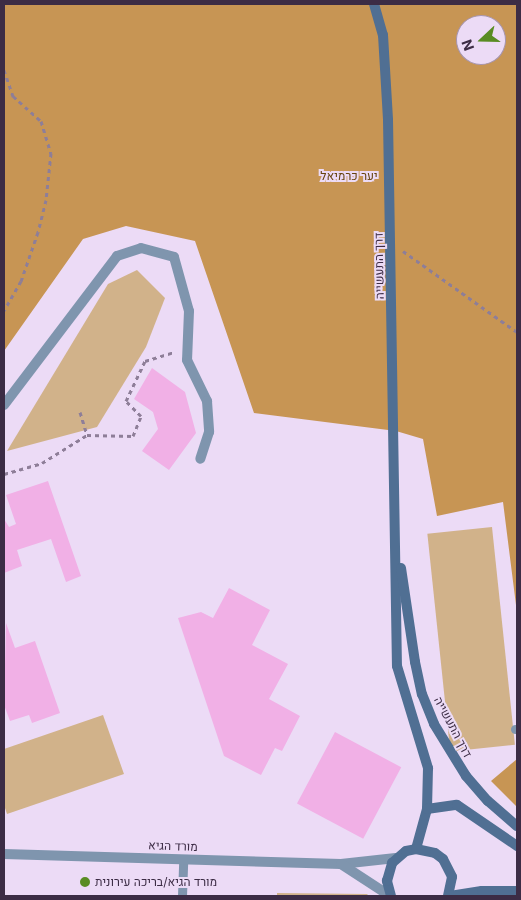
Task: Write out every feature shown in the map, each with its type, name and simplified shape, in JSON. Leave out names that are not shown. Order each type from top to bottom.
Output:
[{"type":"street","name":"דרך התעשייה","points":[[374,4],[383,35],[391,242],[397,666],[404,696],[426,758],[427,809]]},
{"type":"street","points":[[4,405],[117,256],[141,248],[174,257],[189,311],[187,360],[207,401],[209,432],[200,459]]},
{"type":"street","name":"דרך התעשייה","points":[[395,530],[415,662],[425,702],[450,752],[466,776],[488,801],[517,826]]},
{"type":"street","points":[[416,849],[427,809],[457,805],[517,846]]},
{"type":"street","points":[[506,839],[517,838]]},
{"type":"street","points":[[390,896],[387,881],[396,858],[416,849],[426,849],[443,859],[452,877],[449,896],[482,891],[517,891]]},
{"type":"street","name":"מורד הגיא","points":[[4,854],[341,864],[396,858]]},
{"type":"street","points":[[341,864],[390,896]]},
{"type":"lane","points":[[182,896],[183,859]]},
{"type":"path","points":[[4,70],[13,96],[41,121],[51,153],[46,200],[38,232],[21,281],[4,310]]},
{"type":"path","points":[[391,242],[517,332]]},
{"type":"path","points":[[4,474],[42,463],[87,435],[133,436],[141,416],[126,401],[145,361],[187,348]]},
{"type":"path","points":[[80,412],[87,435]]},
{"type":"shaded area","points":[[137,270],[165,298],[146,347],[97,427],[7,451],[108,284]]},
{"type":"shaded area","points":[[492,527],[515,745],[450,752],[427,534]]},
{"type":"shaded area","points":[[103,715],[124,774],[7,814],[4,805],[4,749]]},
{"type":"shaded area","points":[[277,893],[367,894],[369,896],[277,896]]},
{"type":"green space","name":"יער כרמיאל","points":[[4,4],[517,4],[517,613],[503,502],[437,516],[423,439],[396,431],[254,413],[195,241],[126,226],[83,239],[4,351]]},
{"type":"green space","points":[[517,759],[517,807],[491,781]]},
{"type":"building","points":[[152,368],[185,392],[196,433],[169,470],[142,451],[158,429],[153,412],[134,399]]},
{"type":"building","points":[[48,481],[81,576],[66,582],[51,539],[17,550],[22,566],[4,573],[4,519],[9,527],[16,524],[6,495]]},
{"type":"building","points":[[229,588],[270,610],[252,645],[288,664],[269,699],[300,716],[282,751],[275,748],[261,775],[224,756],[178,618],[201,612],[213,618]]},
{"type":"building","points":[[6,623],[15,648],[35,641],[60,713],[32,723],[29,715],[10,721],[4,705]]},
{"type":"building","points":[[335,732],[401,767],[363,839],[297,804]]},
{"type":"place","name":"מורד הגיא/בריכה עירונית","points":[[85,882]]}]
